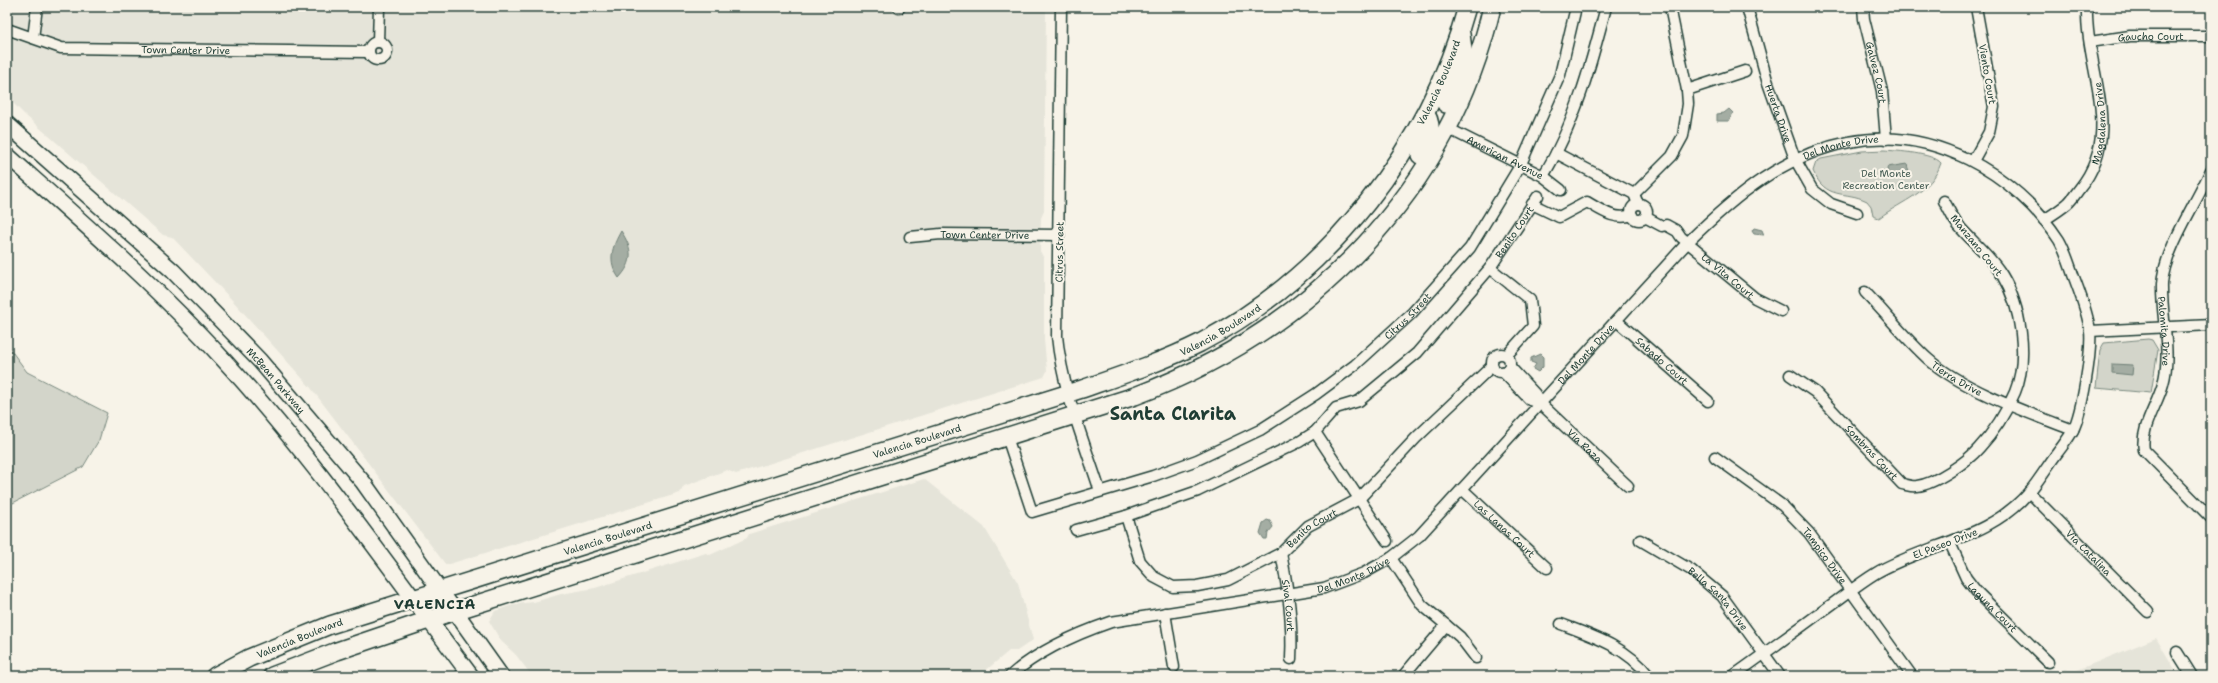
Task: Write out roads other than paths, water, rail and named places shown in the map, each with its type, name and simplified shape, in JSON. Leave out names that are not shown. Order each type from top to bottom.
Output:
[{"type":"main road","name":"Valencia Boulevard","points":[[215,676],[284,642],[412,598],[1130,374],[1201,342],[1258,306],[1288,283],[1317,257],[1368,202],[1390,172],[1426,114],[1461,32],[1467,7]]},
{"type":"main road","points":[[272,676],[330,653],[455,611],[1135,396],[1193,372],[1246,343],[1310,298],[1366,244],[1388,218],[1415,181],[1447,128],[1468,82],[1486,32],[1492,7]]},
{"type":"main road","points":[[1447,128],[1442,112],[1460,71],[1464,57],[1461,32]]},
{"type":"main road","points":[[1415,181],[1413,172],[1415,163],[1431,132],[1431,125],[1426,114]]},
{"type":"main road","name":"McBean Parkway","points":[[7,124],[173,271],[260,362],[362,482],[502,676]]},
{"type":"main road","points":[[7,155],[148,281],[222,358],[268,411],[367,534],[412,598],[471,676]]},
{"type":"main road","points":[[1193,372],[1206,356],[1261,322],[1262,314],[1258,306]]},
{"type":"street","points":[[33,38],[37,7]]},
{"type":"street","points":[[378,42],[379,7]]},
{"type":"street","name":"Citrus Street","points":[[1061,7],[1057,336],[1062,369],[1100,491]]},
{"type":"street","name":"Citrus Street","points":[[1007,436],[1032,512],[1153,476],[1229,446],[1266,426],[1316,394],[1355,365],[1412,313],[1470,248],[1521,164],[1560,75],[1576,7]]},
{"type":"street","points":[[1543,176],[1556,152],[1579,100],[1606,7]]},
{"type":"street","points":[[1634,194],[1672,156],[1683,136],[1688,104],[1687,90],[1670,7]]},
{"type":"street","name":"Huerta Drive","points":[[1747,7],[1767,80],[1795,160],[1812,189],[1830,204],[1857,213]]},
{"type":"street","name":"Galvez Court","points":[[1863,7],[1864,19],[1882,91],[1886,139]]},
{"type":"street","name":"Viento Court","points":[[1973,161],[1989,132],[1994,107],[1976,7]]},
{"type":"street","name":"Magdalena Drive","points":[[2044,220],[2067,204],[2086,181],[2098,158],[2102,130],[2101,103],[2090,42],[2087,7]]},
{"type":"street","name":"Town Center Drive","points":[[7,29],[61,48],[369,52]]},
{"type":"street","name":"Gaucho Court","points":[[2090,42],[2130,36],[2211,36]]},
{"type":"street","points":[[378,42],[387,48],[384,58],[374,60],[369,52],[372,45],[378,42]]},
{"type":"street","points":[[1687,90],[1745,71]]},
{"type":"street","name":"American Avenue","points":[[1447,128],[1521,164],[1543,176],[1561,190]]},
{"type":"street","name":"Del Monte Drive","points":[[1010,676],[1038,656],[1092,628],[1111,622],[1324,588],[1346,581],[1391,558],[1419,536],[1688,242],[1720,210],[1773,170],[1823,149],[1851,141],[1886,139],[1928,145],[1973,161],[1999,176],[2026,199],[2044,220],[2060,243],[2081,296],[2090,332]]},
{"type":"street","points":[[1556,152],[1634,194],[1638,204],[1646,210],[1645,216],[1638,220],[1632,215],[1632,208],[1638,204]]},
{"type":"street","name":"Palomita Drive","points":[[2211,170],[2168,259],[2162,283],[2166,362],[2163,384],[2142,439],[2144,450],[2211,518]]},
{"type":"street","name":"Benito Court","points":[[1076,530],[1126,516],[1198,491],[1245,470],[1315,432],[1336,408],[1359,401],[1417,353],[1490,268],[1535,200],[1560,217],[1587,202],[1615,216],[1623,218],[1632,215]]},
{"type":"street","name":"Manzano Court","points":[[1944,201],[1958,224],[1986,253],[2002,276],[2016,306],[2021,335],[2021,362],[2015,391],[2008,404]]},
{"type":"street","name":"La Vita Court","points":[[1645,216],[1662,226],[1664,230],[1674,236],[1679,235],[1755,298],[1781,311]]},
{"type":"street","name":"Town Center Drive","points":[[910,237],[952,234],[1059,235]]},
{"type":"street","name":"Benito Court","points":[[1490,268],[1530,300],[1533,326],[1507,356]]},
{"type":"street","name":"Tierra Drive","points":[[1865,292],[1929,359],[1952,376],[2008,404],[2073,430]]},
{"type":"street","name":"Sabado Court","points":[[1617,320],[1708,401]]},
{"type":"street","points":[[2090,332],[2165,329],[2211,325]]},
{"type":"street","name":"El Paseo Drive","points":[[1733,676],[1886,567],[1950,544],[1982,529],[2002,516],[2029,492],[2073,430],[2086,382],[2090,332]]},
{"type":"street","points":[[1501,354],[1507,356],[1510,360],[1506,370],[1497,372],[1492,366],[1495,356],[1501,354]]},
{"type":"street","name":"Benito Court","points":[[1126,516],[1140,561],[1154,577],[1173,587],[1197,586],[1228,580],[1280,553],[1308,526],[1359,498],[1421,433],[1492,366]]},
{"type":"street","name":"Via Raza","points":[[1506,370],[1535,394],[1541,404],[1628,486]]},
{"type":"street","name":"Sombras Court","points":[[1790,375],[1815,392],[1902,484],[1917,487],[1937,478],[1972,456],[1994,431],[2008,404]]},
{"type":"street","points":[[1315,432],[1387,541]]},
{"type":"street","name":"Tampico Drive","points":[[1715,457],[1788,512],[1809,533],[1849,592],[1912,676]]},
{"type":"street","name":"Las Lanas Court","points":[[1462,490],[1547,568]]},
{"type":"street","name":"Via Catalina","points":[[2029,492],[2148,612]]},
{"type":"street","name":"Bella Santa Drive","points":[[1640,540],[1691,570],[1722,596],[1780,676]]},
{"type":"street","name":"Laguna Court","points":[[1950,544],[1966,578],[1976,591],[2048,662]]},
{"type":"street","name":"Sival Court","points":[[1280,553],[1289,594],[1293,629],[1291,659]]},
{"type":"street","points":[[1391,558],[1422,605],[1460,637],[1476,658]]},
{"type":"street","points":[[1165,613],[1174,667]]},
{"type":"street","points":[[1560,624],[1598,638],[1626,653],[1649,676]]},
{"type":"street","points":[[1403,676],[1446,625]]},
{"type":"street","points":[[2177,652],[2192,676]]},
{"type":"district","name":"Santa Clarita","points":[[1173,414]]},
{"type":"district","name":"VALENCIA","points":[[435,604]]},
{"type":"park label","name":"Del Monte Recreation Center","points":[[1886,178]]}]
